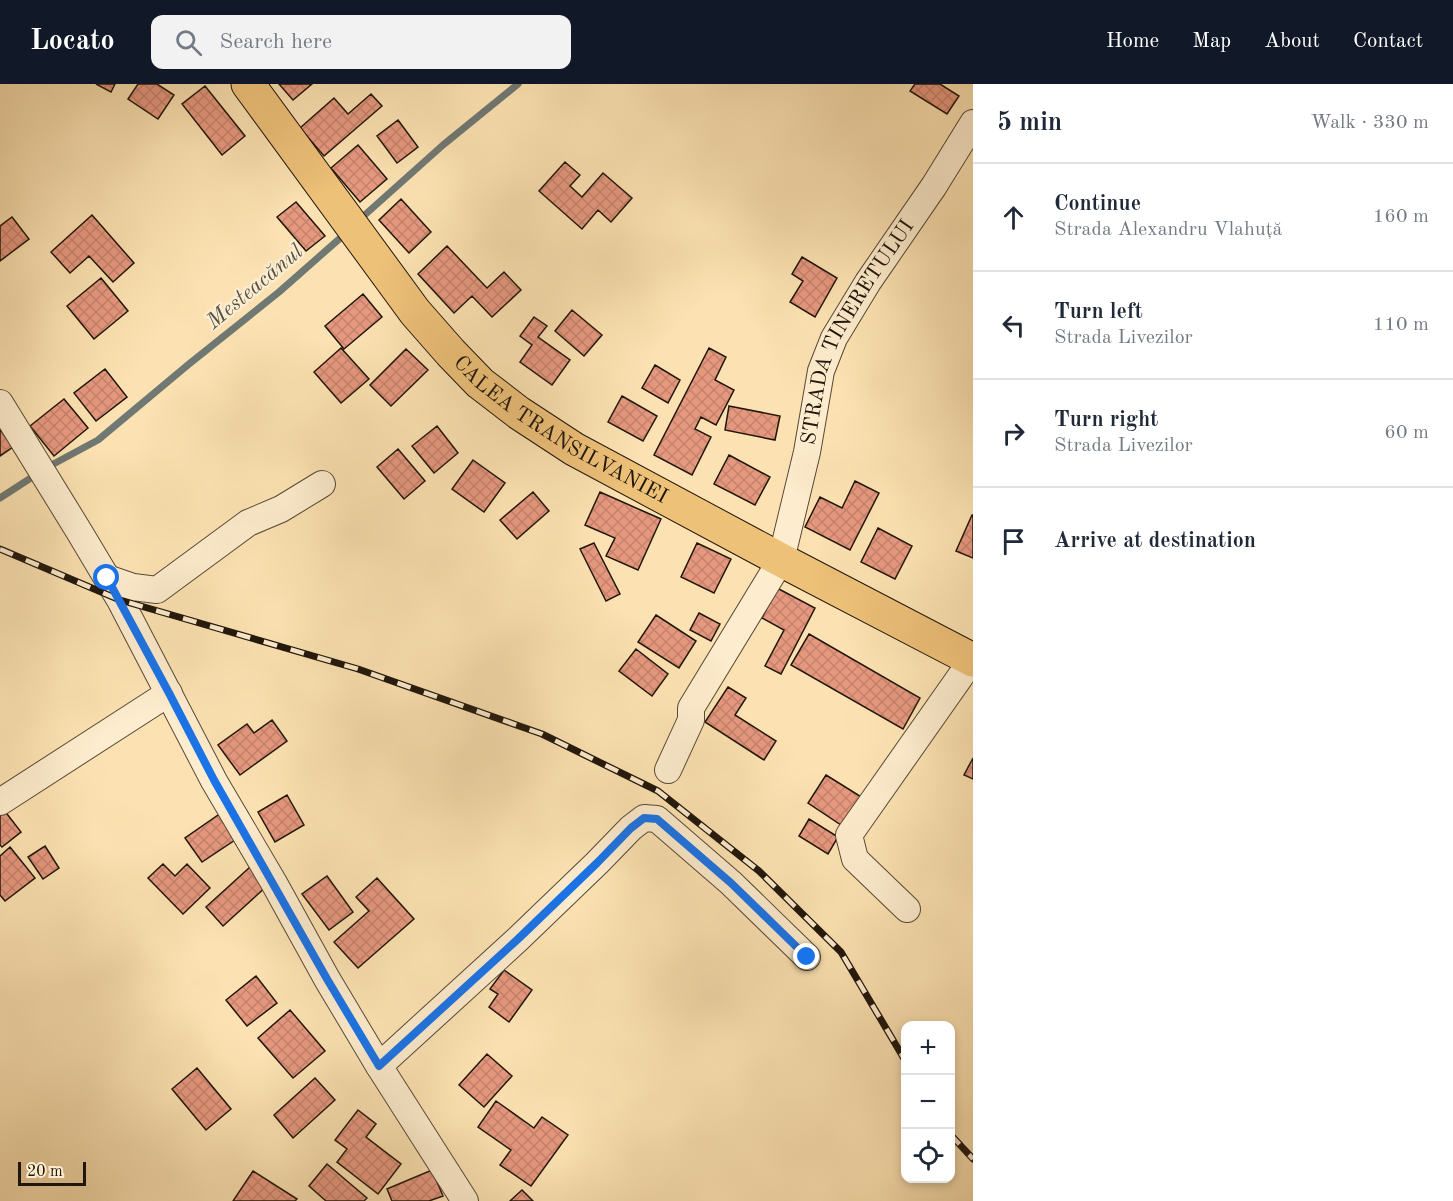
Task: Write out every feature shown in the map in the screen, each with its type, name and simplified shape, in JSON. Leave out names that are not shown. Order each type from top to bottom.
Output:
[{"type":"highway","name":"CALEA TRANSILVANIEI","points":[[248,84],[416,312],[480,383],[519,413],[574,449],[973,660]]},
{"type":"street","name":"STRADA TINERETULUI","points":[[668,770],[691,720],[691,708],[781,560],[807,452],[821,371],[834,338],[867,282],[934,186],[973,123]]},
{"type":"street","points":[[0,403],[107,578],[214,780],[327,979],[465,1201]]},
{"type":"street","points":[[107,578],[133,587],[157,590],[248,523],[281,509],[322,484]]},
{"type":"street","points":[[907,909],[855,859],[849,835],[973,660]]},
{"type":"street","points":[[0,802],[169,693]]},
{"type":"street","points":[[379,1066],[518,939],[644,818],[657,819],[731,883],[807,957]]},
{"type":"building","points":[[96,84],[115,84],[111,92]]},
{"type":"building","points":[[138,84],[157,84],[174,95],[158,119],[128,99]]},
{"type":"building","points":[[279,84],[312,84],[293,100]]},
{"type":"building","points":[[915,84],[940,84],[959,96],[947,114],[910,91]]},
{"type":"building","points":[[205,86],[245,136],[222,155],[182,104]]},
{"type":"building","points":[[371,94],[382,106],[324,156],[300,128],[334,98],[348,114]]},
{"type":"building","points":[[398,120],[418,147],[397,163],[377,136]]},
{"type":"building","points":[[358,145],[387,179],[360,202],[331,168]]},
{"type":"building","points":[[565,162],[580,175],[570,186],[582,197],[603,173],[632,198],[611,222],[598,210],[582,229],[539,191]]},
{"type":"building","points":[[401,199],[431,232],[409,253],[379,220]]},
{"type":"building","points":[[296,202],[325,236],[306,251],[277,217]]},
{"type":"building","points":[[92,215],[134,263],[113,282],[89,256],[70,273],[51,252]]},
{"type":"building","points":[[12,217],[29,239],[0,261],[0,226]]},
{"type":"building","points":[[447,246],[487,288],[504,272],[521,290],[492,317],[472,296],[454,313],[418,274]]},
{"type":"building","points":[[802,257],[837,278],[815,317],[790,302],[803,281],[792,274]]},
{"type":"building","points":[[101,278],[128,311],[94,339],[67,306]]},
{"type":"building","points":[[363,294],[382,317],[344,349],[325,326]]},
{"type":"building","points":[[572,310],[602,335],[584,356],[555,331]]},
{"type":"building","points":[[534,317],[547,326],[538,337],[570,360],[552,385],[520,362],[532,345],[520,336]]},
{"type":"building","points":[[341,348],[369,379],[341,403],[314,372]]},
{"type":"building","points":[[709,348],[726,357],[715,380],[734,390],[716,425],[701,417],[695,429],[711,437],[692,475],[654,455]]},
{"type":"building","points":[[406,349],[428,370],[391,406],[370,385]]},
{"type":"building","points":[[655,365],[680,380],[668,403],[642,388]]},
{"type":"building","points":[[105,369],[127,397],[96,421],[74,393]]},
{"type":"building","points":[[622,396],[657,416],[643,441],[608,422]]},
{"type":"building","points":[[64,399],[88,428],[54,456],[30,426]]},
{"type":"building","points":[[729,406],[780,416],[775,440],[725,430]]},
{"type":"building","points":[[437,426],[458,453],[434,473],[412,446]]},
{"type":"building","points":[[0,429],[13,447],[0,456]]},
{"type":"building","points":[[398,449],[425,481],[404,499],[377,467]]},
{"type":"building","points":[[729,455],[770,477],[755,505],[714,484]]},
{"type":"building","points":[[473,460],[505,483],[484,512],[452,489]]},
{"type":"building","points":[[855,481],[879,493],[850,550],[805,527],[820,497],[842,508]]},
{"type":"building","points":[[533,492],[549,511],[517,539],[500,520]]},
{"type":"building","points":[[600,492],[661,519],[638,570],[606,556],[615,538],[585,525]]},
{"type":"building","points":[[973,515],[973,558],[956,551]]},
{"type":"building","points":[[878,528],[912,546],[895,579],[861,562]]},
{"type":"building","points":[[594,543],[620,594],[606,601],[580,549]]},
{"type":"building","points":[[697,543],[731,559],[714,593],[681,577]]},
{"type":"building","points":[[777,588],[815,608],[781,674],[765,666],[784,630],[762,618]]},
{"type":"building","points":[[699,613],[720,624],[711,641],[690,630]]},
{"type":"building","points":[[656,615],[696,641],[679,668],[638,642]]},
{"type":"building","points":[[809,634],[920,698],[903,729],[791,665]]},
{"type":"building","points":[[636,649],[668,674],[652,696],[619,671]]},
{"type":"building","points":[[728,687],[746,698],[735,715],[776,741],[764,760],[705,722]]},
{"type":"building","points":[[272,720],[287,741],[240,775],[218,745],[247,724],[254,733]]},
{"type":"building","points":[[973,758],[973,779],[964,775]]},
{"type":"building","points":[[826,775],[863,798],[844,827],[808,803]]},
{"type":"building","points":[[287,795],[304,825],[275,842],[258,812]]},
{"type":"building","points":[[4,810],[21,832],[2,847],[0,845],[0,813]]},
{"type":"building","points":[[221,813],[238,838],[202,862],[185,838]]},
{"type":"building","points":[[809,819],[838,837],[828,854],[799,836]]},
{"type":"building","points":[[45,846],[59,868],[43,879],[28,857]]},
{"type":"building","points":[[10,847],[35,878],[5,901],[0,895],[0,856]]},
{"type":"building","points":[[163,864],[175,876],[187,864],[210,888],[183,914],[148,878]]},
{"type":"building","points":[[250,867],[267,886],[223,926],[206,907]]},
{"type":"building","points":[[327,876],[353,912],[329,930],[302,894]]},
{"type":"building","points":[[377,878],[414,919],[358,968],[334,942],[369,911],[356,897]]},
{"type":"building","points":[[504,970],[532,990],[509,1022],[489,1007],[498,994],[490,989]]},
{"type":"building","points":[[256,976],[277,1003],[247,1026],[226,1000]]},
{"type":"building","points":[[290,1010],[325,1051],[293,1078],[258,1038]]},
{"type":"building","points":[[487,1054],[512,1076],[484,1107],[459,1085]]},
{"type":"building","points":[[197,1068],[231,1109],[206,1130],[172,1089]]},
{"type":"building","points":[[315,1078],[335,1100],[293,1138],[274,1115]]},
{"type":"building","points":[[496,1101],[534,1128],[542,1117],[568,1135],[531,1186],[500,1165],[511,1150],[478,1127]]},
{"type":"building","points":[[358,1110],[376,1124],[366,1137],[401,1164],[378,1194],[337,1162],[347,1149],[335,1140]]},
{"type":"building","points":[[327,1164],[367,1198],[364,1201],[326,1201],[309,1186]]},
{"type":"building","points":[[432,1170],[443,1196],[429,1201],[392,1201],[387,1189]]},
{"type":"building","points":[[253,1171],[297,1199],[295,1201],[233,1201]]},
{"type":"building","points":[[522,1190],[533,1201],[510,1201]]},
{"type":"waterway","name":"Mesteacănul","points":[[358,221],[443,145],[518,84]]},
{"type":"waterway","name":"Mesteacănul","points":[[46,468],[98,440],[279,292],[346,233]]},
{"type":"waterway","name":"Mesteacănul","points":[[0,498],[37,474]]},
{"type":"railway","points":[[0,549],[120,600],[358,669],[542,734],[658,791],[759,871],[841,952],[901,1054]]},
{"type":"railway","points":[[955,1139],[973,1159]]},
{"type":"route","points":[[107,578],[214,780],[379,1066],[518,939],[644,818],[657,819],[731,883],[807,957]]}]
